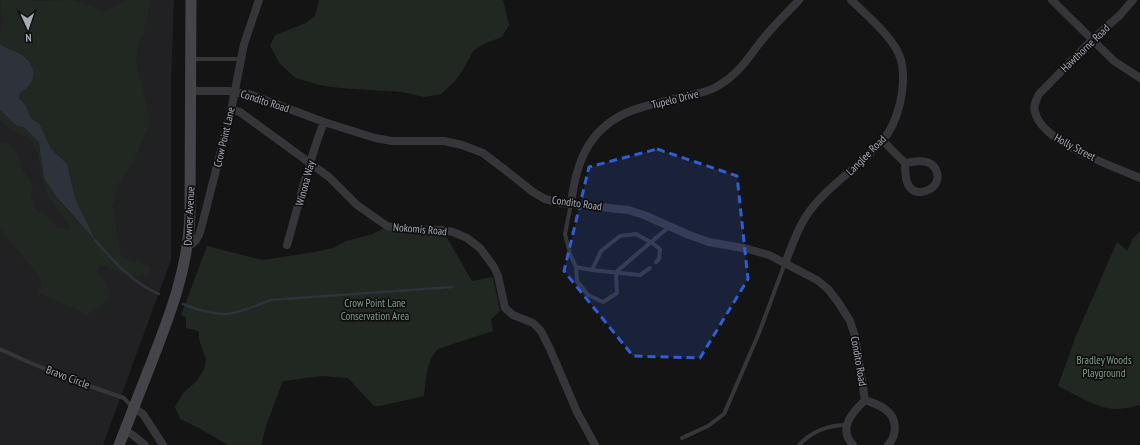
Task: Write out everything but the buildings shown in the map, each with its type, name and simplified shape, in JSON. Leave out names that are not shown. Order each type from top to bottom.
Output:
[{"type":"street","name":"Downer Avenue","points":[[119,445],[178,288],[188,246],[190,212],[191,0]]},
{"type":"street","name":"Crow Point Lane","points":[[188,246],[193,245],[196,242],[201,229],[231,109],[240,59],[248,29],[259,0]]},
{"type":"street","name":"Tupelo Drive","points":[[571,204],[574,183],[581,159],[588,144],[598,131],[611,121],[627,112],[702,93],[716,87],[735,74],[767,33],[800,0]]},
{"type":"street","name":"Langlee Road","points":[[785,262],[805,218],[813,206],[883,141],[891,128],[900,104],[903,90],[902,61],[895,46],[877,25],[851,0]]},
{"type":"street","points":[[1052,0],[1114,61],[1140,78]]},
{"type":"street","name":"Hawthorne Road","points":[[1038,97],[1093,40],[1120,15],[1133,0]]},
{"type":"street","name":"Condito Road","points":[[191,91],[234,91],[262,98],[324,122],[375,138],[392,141],[444,140],[462,145],[483,154],[533,192],[545,198],[561,203],[628,210],[644,215],[689,235],[709,242],[748,249],[769,255],[785,262],[817,280],[828,289],[850,321],[856,336],[865,400]]},
{"type":"street","name":"Holly Street","points":[[1038,97],[1034,111],[1038,120],[1052,136],[1084,154],[1140,178]]},
{"type":"street","name":"Nokomis Road","points":[[231,109],[240,112],[310,162],[329,177],[357,205],[387,226],[401,229],[442,230],[453,232],[466,238],[480,248],[486,255],[498,276],[505,308],[513,315],[533,323],[540,331],[559,368],[577,412],[594,445]]},
{"type":"street","name":"Winona Way","points":[[287,245],[310,162],[324,122]]},
{"type":"street","points":[[883,141],[905,163],[905,178],[911,189],[922,192],[933,187],[938,173],[933,166],[927,162],[917,161],[905,163]]},
{"type":"street","name":"Condito Road","points":[[847,425],[850,415],[865,400]]},
{"type":"street","name":"Condito Road","points":[[865,400],[886,409],[893,418],[895,430],[893,439],[888,445]]},
{"type":"street","points":[[134,408],[143,414],[163,445]]},
{"type":"street","points":[[847,425],[848,436],[853,445]]},
{"type":"street","points":[[125,431],[133,435],[145,445]]},
{"type":"lane","points":[[191,59],[240,59]]},
{"type":"lane","points":[[571,204],[565,234],[570,254],[576,267],[577,281],[588,295],[603,302],[616,293],[616,272]]},
{"type":"lane","points":[[616,272],[652,243],[670,226]]},
{"type":"lane","points":[[592,270],[601,251],[620,236],[636,234],[652,243],[660,250],[659,259],[656,262]]},
{"type":"lane","points":[[682,438],[708,426],[724,414],[764,320],[785,262]]},
{"type":"lane","points":[[576,267],[640,275],[650,268]]},
{"type":"lane","name":"Bravo Circle","points":[[0,349],[75,381],[124,398],[134,408]]},
{"type":"lane","points":[[799,445],[804,439],[819,429],[835,425],[847,425]]},
{"type":"highlighted area","points":[[657,149],[737,176],[748,279],[700,358],[633,356],[564,271],[589,167]]},
{"type":"shaded area","points":[[0,0],[174,0],[171,82],[171,260],[103,445],[0,445]]},
{"type":"shaded area","points":[[0,44],[24,57],[31,65],[33,70],[32,80],[29,86],[19,94],[19,98],[26,106],[32,118],[39,123],[51,149],[67,164],[75,198],[95,240],[55,195],[44,178],[39,142],[24,127],[17,126],[0,110]]},
{"type":"green space","points":[[0,0],[73,0],[87,4],[102,12],[127,0],[151,0],[144,31],[138,46],[136,62],[149,113],[149,126],[134,161],[118,184],[112,207],[121,255],[126,259],[149,266],[149,272],[137,276],[124,274],[100,265],[97,271],[110,291],[109,298],[99,308],[87,314],[38,293],[42,282],[39,276],[0,229],[0,142],[8,143],[13,148],[20,160],[22,169],[33,186],[31,193],[33,206],[39,213],[47,217],[58,228],[70,229],[44,186],[38,157],[33,144],[24,135],[12,130],[0,120],[0,110],[35,136],[40,144],[44,178],[50,189],[78,222],[84,215],[75,198],[67,164],[51,149],[39,123],[32,118],[26,106],[19,98],[19,94],[29,87],[30,83],[14,51],[6,49],[0,44],[0,34],[3,22]]},
{"type":"green space","points":[[319,0],[503,0],[509,25],[502,37],[486,43],[474,50],[455,81],[441,94],[424,97],[402,92],[340,88],[319,85],[296,78],[280,64],[270,46],[275,35],[306,23],[315,16]]},
{"type":"green space","name":"Crow Point Lane Conservation Area","points":[[384,228],[443,231],[472,281],[493,277],[500,311],[491,319],[493,331],[438,349],[429,365],[424,396],[374,406],[348,378],[322,376],[283,381],[267,423],[261,445],[228,445],[180,419],[175,407],[184,392],[197,381],[205,367],[206,360],[199,339],[199,331],[186,328],[186,317],[181,315],[207,246],[262,260],[333,248],[346,241],[373,234]]},
{"type":"green space","name":"Bradley Woods Playground","points":[[1140,231],[1140,405],[1122,409],[1108,408],[1085,400],[1058,386],[1075,338],[1117,242],[1127,251],[1133,238]]},
{"type":"waterway","points":[[95,240],[132,278],[159,294]]},
{"type":"waterway","points":[[183,304],[207,312],[228,314],[247,309],[270,300],[452,287]]}]
